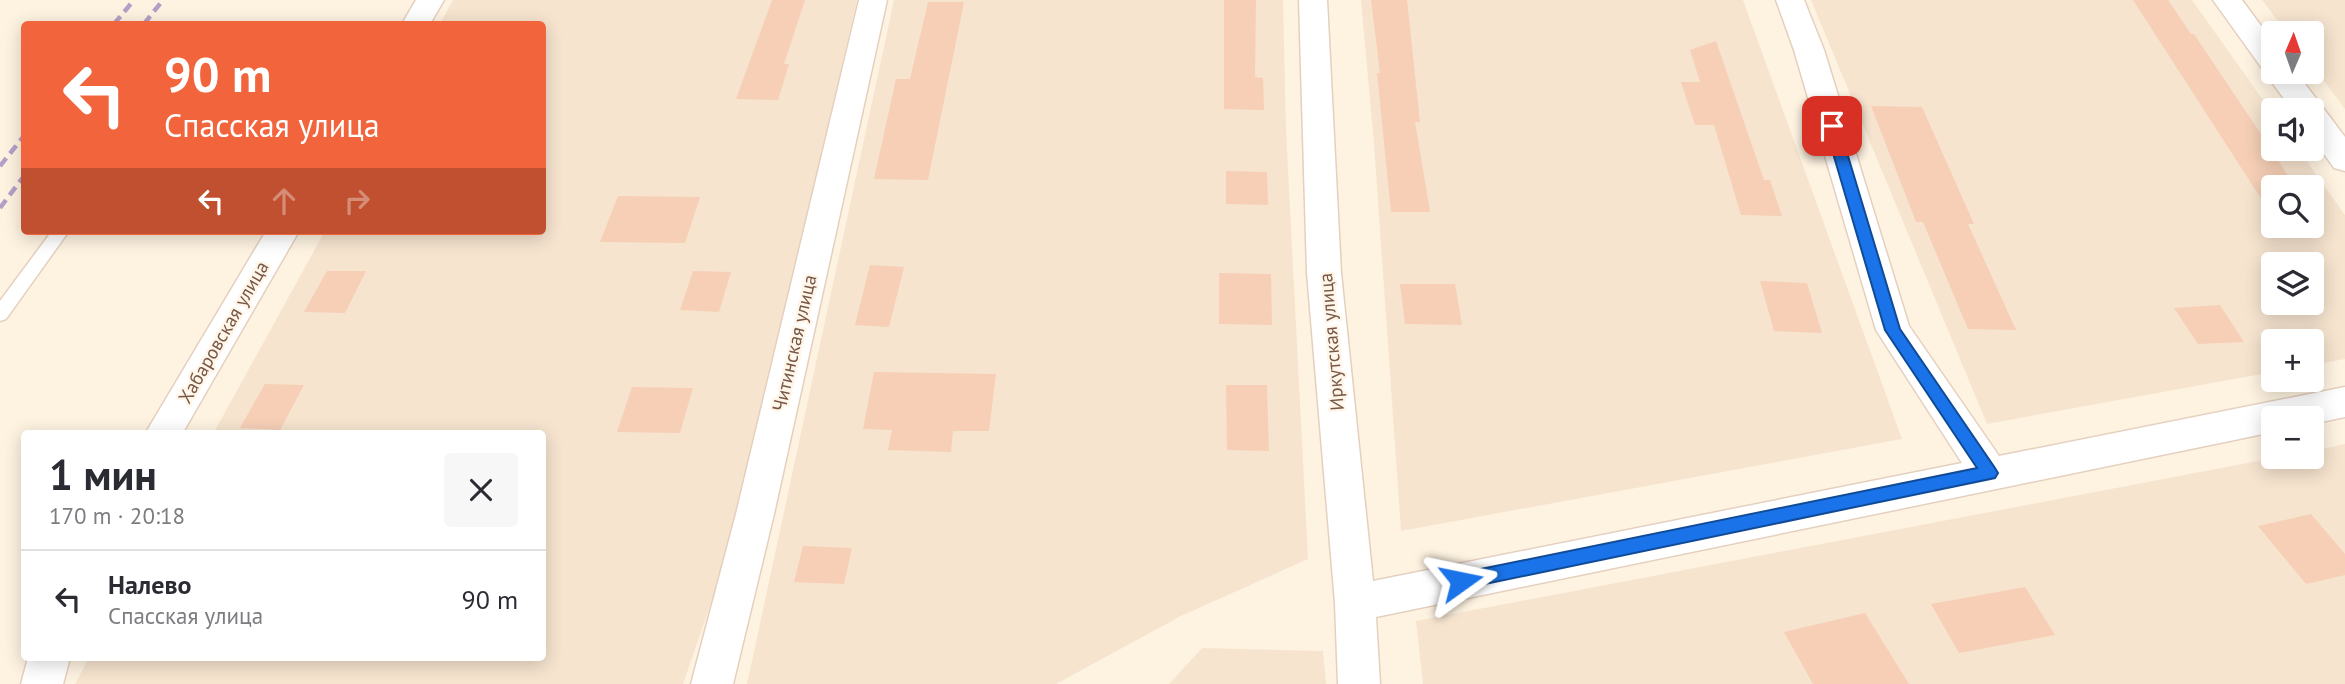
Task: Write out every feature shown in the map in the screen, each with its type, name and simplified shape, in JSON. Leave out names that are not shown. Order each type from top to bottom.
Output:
[{"type":"street","points":[[418,21],[430,0]]},
{"type":"street","name":"Читинская улица","points":[[712,684],[755,514],[873,0]]},
{"type":"street","name":"Иркутская улица","points":[[1313,0],[1324,273],[1355,603],[1359,684]]},
{"type":"street","points":[[1790,0],[1809,50],[1893,330],[1989,473]]},
{"type":"street","points":[[2227,0],[2261,47]]},
{"type":"street","points":[[2324,131],[2345,160]]},
{"type":"street","name":"Хабаровская улица","points":[[165,430],[280,235]]},
{"type":"street","points":[[1355,603],[2345,402]]},
{"type":"street","points":[[42,684],[48,661]]},
{"type":"lane","points":[[0,314],[58,235]]},
{"type":"shaded area","points":[[453,0],[857,0],[736,531],[683,684],[75,684],[87,661],[546,661],[546,430],[215,430],[323,235],[546,235],[546,21],[442,21]]},
{"type":"shaded area","points":[[894,0],[1283,0],[1286,130],[1308,559],[1181,616],[1056,684],[747,684]]},
{"type":"shaded area","points":[[1361,0],[1743,0],[1902,439],[1401,531],[1374,144]]},
{"type":"shaded area","points":[[1811,0],[2192,0],[2262,98],[2261,161],[2307,161],[2317,175],[2261,175],[2261,238],[2324,238],[2324,186],[2345,215],[2345,359],[2324,363],[2324,329],[2261,329],[2261,374],[1987,424]]},
{"type":"shaded area","points":[[2262,0],[2345,0],[2345,109],[2324,81],[2324,21],[2278,21]]},
{"type":"shaded area","points":[[2345,444],[2345,684],[1423,684],[1416,621],[2261,460],[2261,469],[2324,469],[2324,448]]},
{"type":"shaded area","points":[[1202,648],[1323,651],[1326,684],[1169,684]]},
{"type":"building","points":[[772,0],[805,0],[784,64],[789,64],[778,100],[736,99]]},
{"type":"building","points":[[1224,0],[1256,0],[1255,77],[1263,78],[1264,110],[1224,109]]},
{"type":"building","points":[[1371,0],[1407,0],[1420,122],[1415,122],[1430,212],[1391,212],[1377,73],[1380,73]]},
{"type":"building","points":[[2133,0],[2168,0],[2261,134],[2261,161],[2278,161],[2287,175],[2261,175],[2261,198]]},
{"type":"building","points":[[928,2],[964,2],[928,180],[874,179],[896,79],[910,79]]},
{"type":"building","points":[[1716,41],[1764,180],[1770,180],[1782,216],[1741,215],[1714,125],[1695,125],[1681,82],[1700,82],[1690,50]]},
{"type":"building","points":[[1871,106],[1922,107],[1974,224],[1968,224],[2016,330],[1968,329],[1923,222],[1916,222]]},
{"type":"building","points":[[1226,171],[1267,172],[1268,205],[1226,204]]},
{"type":"building","points":[[618,196],[700,197],[685,243],[600,242]]},
{"type":"building","points":[[870,265],[904,267],[889,327],[855,325]]},
{"type":"building","points":[[327,271],[366,271],[345,313],[304,312]]},
{"type":"building","points":[[693,271],[731,272],[719,312],[680,310]]},
{"type":"building","points":[[1219,273],[1271,274],[1272,325],[1219,324]]},
{"type":"building","points":[[1760,281],[1807,283],[1822,333],[1774,331]]},
{"type":"building","points":[[1400,284],[1455,284],[1462,325],[1405,324]]},
{"type":"building","points":[[2220,305],[2244,342],[2198,344],[2174,308]]},
{"type":"building","points":[[874,372],[996,374],[989,431],[953,431],[951,452],[888,450],[892,430],[863,429]]},
{"type":"building","points":[[265,384],[304,385],[280,430],[240,428]]},
{"type":"building","points":[[1226,385],[1267,385],[1269,451],[1227,450]]},
{"type":"building","points":[[632,387],[693,388],[680,433],[617,432]]},
{"type":"building","points":[[2311,514],[2345,554],[2345,575],[2306,584],[2258,526]]},
{"type":"building","points":[[803,546],[852,548],[844,584],[794,582]]},
{"type":"building","points":[[2025,587],[2055,635],[1959,653],[1931,604]]},
{"type":"building","points":[[1865,613],[1909,684],[1813,684],[1784,632]]},
{"type":"railway","points":[[116,21],[134,0]]},
{"type":"railway","points":[[146,21],[163,0]]},
{"type":"railway","points":[[0,166],[21,140]]},
{"type":"railway","points":[[0,208],[21,180]]},
{"type":"route","points":[[1461,581],[1989,473],[1893,330],[1832,126]]}]
